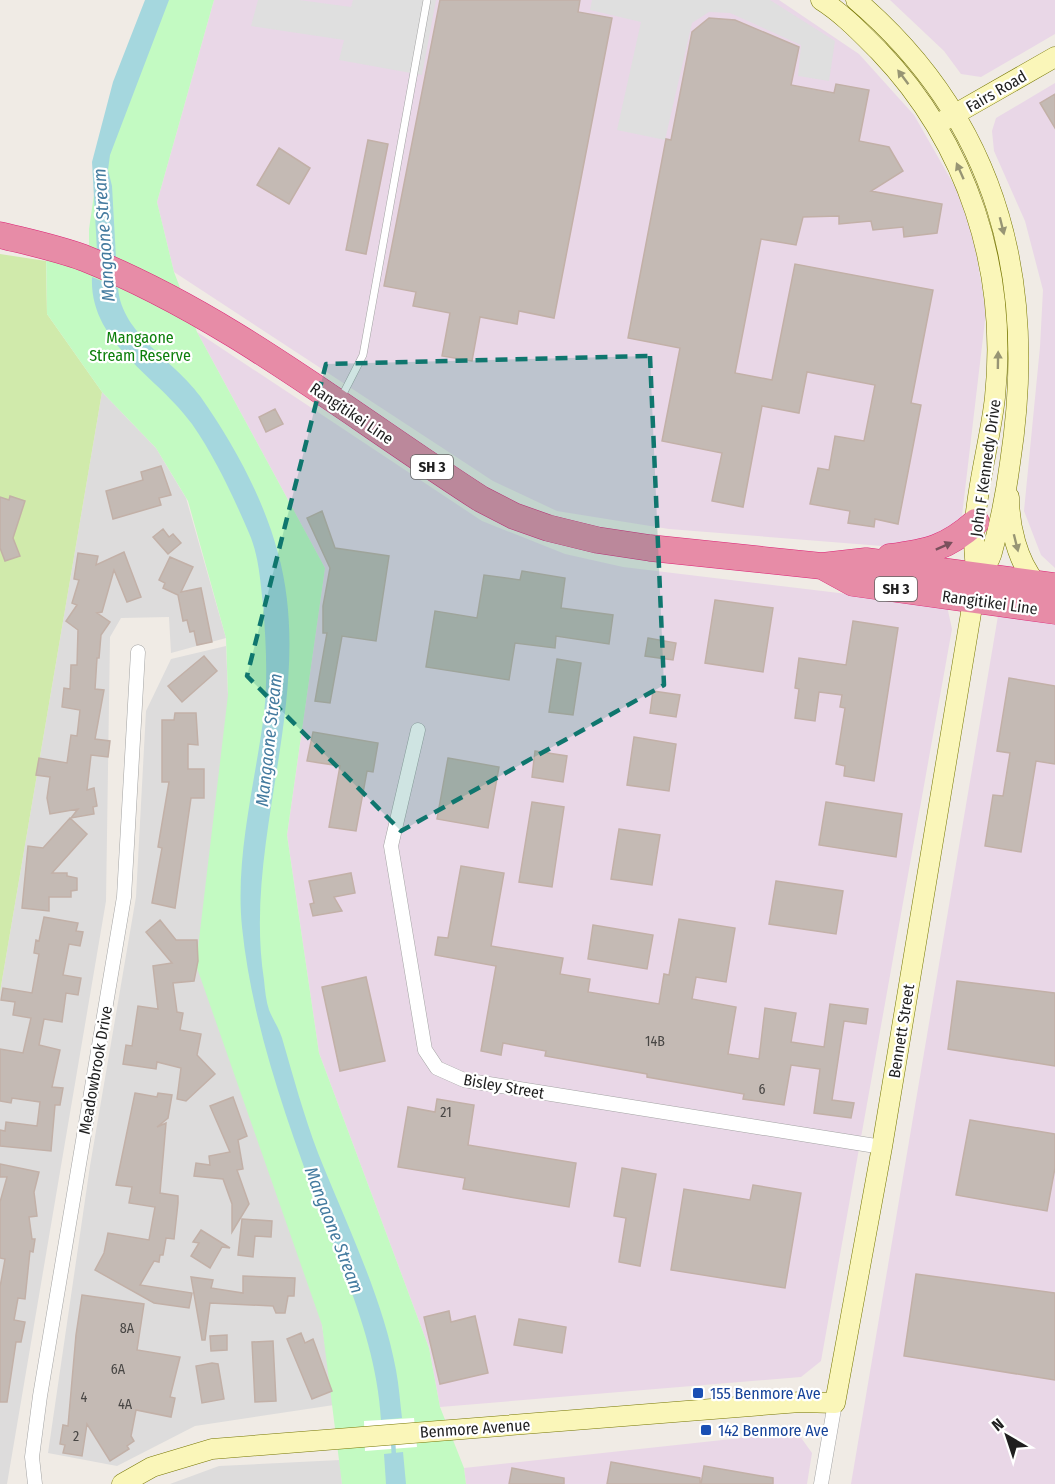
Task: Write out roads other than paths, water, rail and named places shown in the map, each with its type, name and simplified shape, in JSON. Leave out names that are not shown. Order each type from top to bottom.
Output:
[{"type":"highway","name":"Rangitikei Line","points":[[0,235],[82,257],[144,284],[229,330],[481,500],[514,516],[548,528],[650,548],[822,566],[866,561],[976,588],[1055,611]]},
{"type":"highway","points":[[866,561],[939,549],[957,539],[976,522]]},
{"type":"highway","name":"Rangitikei Line","points":[[822,566],[853,583],[976,588],[1045,584]]},
{"type":"street","name":"John F Kennedy Drive","points":[[821,0],[863,35],[898,72],[936,125],[971,197],[983,233],[993,279],[998,326],[995,401],[973,555],[976,588]]},
{"type":"street","name":"John F Kennedy Drive","points":[[856,0],[900,40],[925,70],[955,115],[988,181],[1012,264],[1019,320],[1018,405],[1010,464],[992,553],[976,588]]},
{"type":"street","name":"Fairs Road","points":[[936,125],[1055,57]]},
{"type":"street","points":[[995,401],[1018,405]]},
{"type":"street","points":[[1010,464],[1009,508],[1017,549],[1027,573],[1045,584]]},
{"type":"street","name":"Bennett Street","points":[[821,1484],[882,1147],[976,588]]},
{"type":"street","name":"Meadowbrook Drive","points":[[35,1484],[32,1457],[40,1396],[124,897],[138,652]]},
{"type":"street","name":"Bisley Street","points":[[418,730],[390,846],[425,1050],[437,1068],[464,1080],[882,1147]]},
{"type":"street","name":"Benmore Avenue","points":[[122,1484],[152,1467],[212,1449],[800,1402],[835,1403]]},
{"type":"lane","points":[[338,402],[363,355],[427,0]]},
{"type":"water","points":[[145,0],[169,0],[110,155],[108,170],[112,186],[116,258],[97,250],[92,162],[113,82]]},
{"type":"water","points":[[92,277],[118,288],[129,320],[200,396],[246,471],[264,511],[278,553],[288,606],[289,660],[285,713],[262,873],[260,927],[266,995],[269,1010],[282,1038],[318,1153],[382,1315],[396,1370],[402,1418],[381,1420],[367,1339],[283,1106],[262,1035],[247,963],[242,927],[241,874],[264,714],[266,673],[263,604],[255,550],[223,477],[192,424],[113,340],[94,300]]},
{"type":"water","points":[[403,1452],[406,1484],[386,1484],[384,1454]]},
{"type":"waterway","name":"Mangaone Stream","points":[[393,1439],[394,1458]]},
{"type":"place","name":"155 Benmore Ave","points":[[698,1393]]},
{"type":"place","name":"142 Benmore Ave","points":[[706,1430]]},
{"type":"park label","name":"Mangaone Stream Reserve","points":[[140,346]]}]
